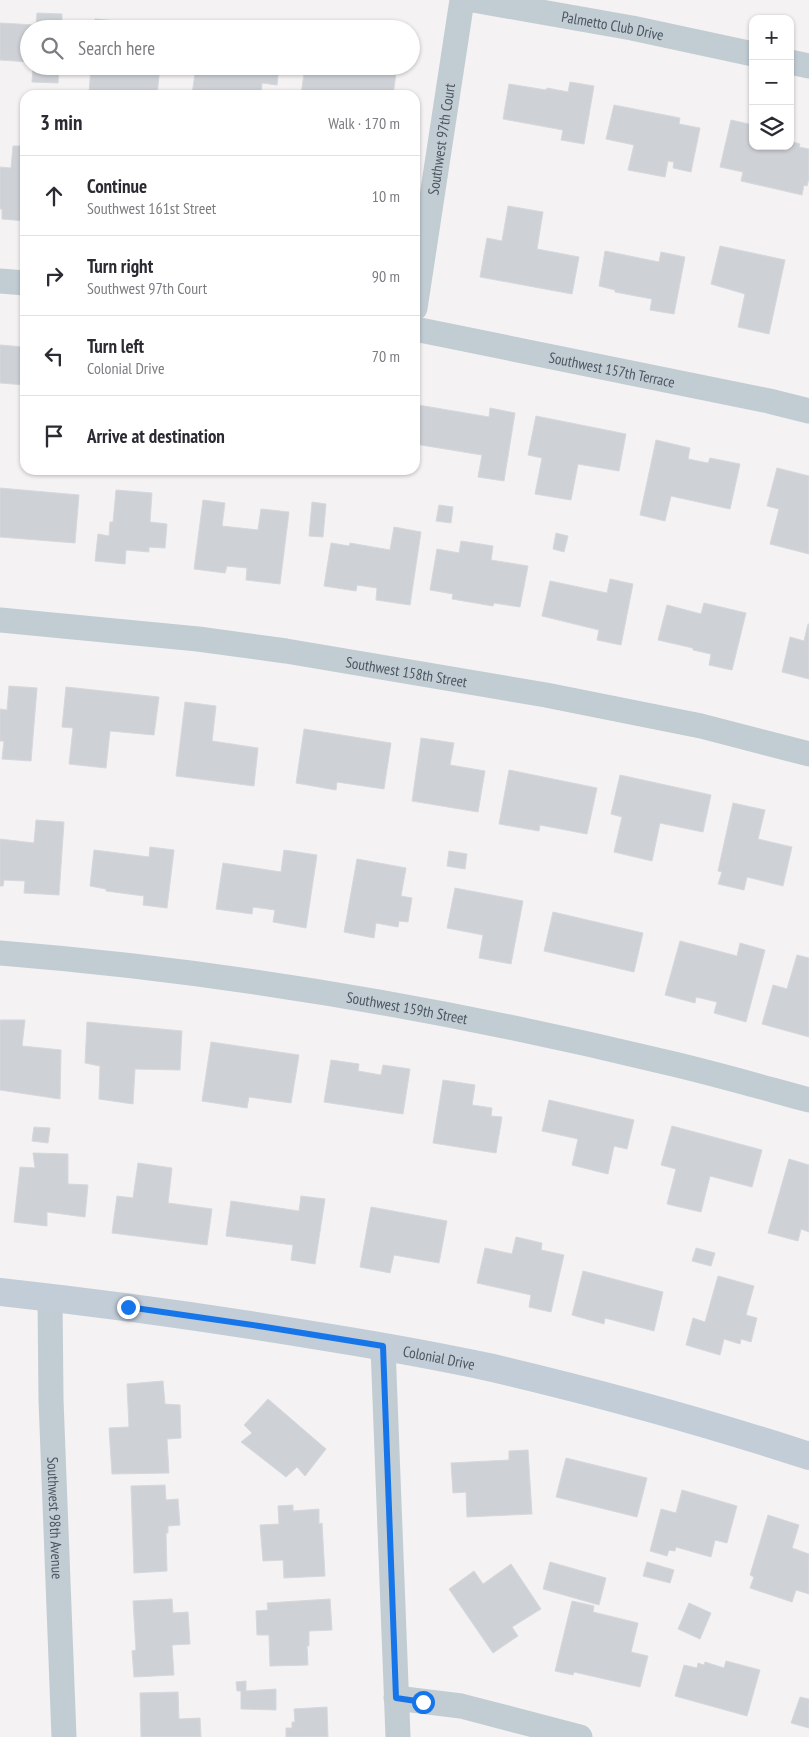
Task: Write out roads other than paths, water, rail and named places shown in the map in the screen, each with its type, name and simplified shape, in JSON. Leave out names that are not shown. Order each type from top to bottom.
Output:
[{"type":"street","name":"Southwest 97th Court","points":[[420,275],[462,0]]},
{"type":"street","name":"Palmetto Club Drive","points":[[473,0],[632,28],[749,53]]},
{"type":"street","points":[[794,63],[809,66]]},
{"type":"street","points":[[0,281],[20,283]]},
{"type":"street","name":"Southwest 157th Terrace","points":[[420,330],[809,411]]},
{"type":"street","name":"Southwest 158th Street","points":[[0,620],[198,639],[286,651],[546,694],[701,726],[809,754]]},
{"type":"street","name":"Southwest 159th Street","points":[[0,953],[156,968],[330,992],[410,1006],[667,1062],[809,1100]]},
{"type":"street","name":"Colonial Drive","points":[[0,1292],[222,1320],[383,1346],[492,1368],[600,1396],[809,1456]]},
{"type":"street","name":"Southwest 98th Avenue","points":[[50,1298],[51,1400],[64,1737]]},
{"type":"street","points":[[383,1346],[398,1737]]},
{"type":"street","points":[[396,1698],[461,1706],[580,1737]]}]
